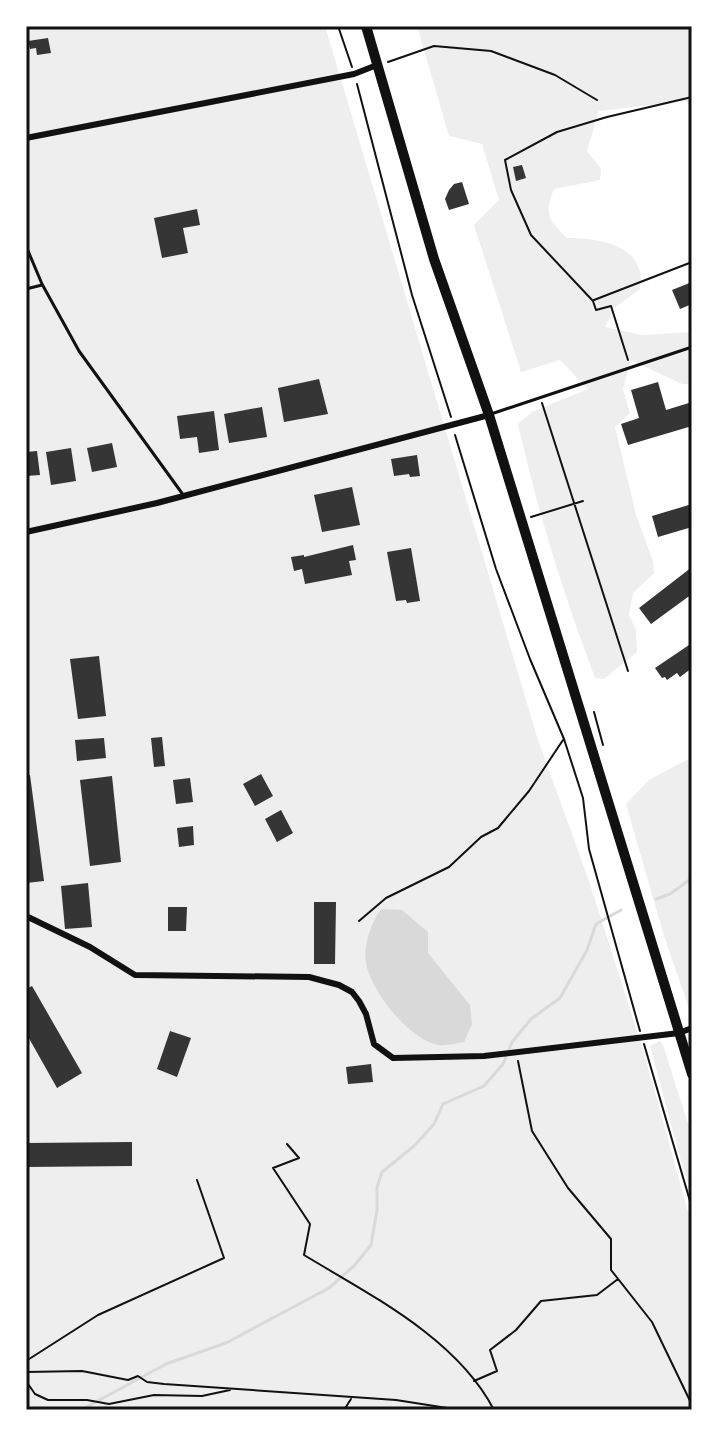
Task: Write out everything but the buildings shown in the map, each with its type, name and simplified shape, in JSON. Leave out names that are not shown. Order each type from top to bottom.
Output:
[{"type":"main road","points":[[366,26],[434,259],[489,415],[692,1074]]},
{"type":"street","points":[[26,138],[354,74],[377,65]]},
{"type":"street","points":[[26,532],[184,496],[489,415]]},
{"type":"street","points":[[26,916],[90,947],[135,975],[309,977],[339,985],[359,1001],[374,1044],[393,1058],[509,1054],[679,1033],[692,1028]]},
{"type":"lane","points":[[26,246],[42,284],[79,351],[184,496]]},
{"type":"lane","points":[[26,289],[42,284]]},
{"type":"lane","points":[[489,415],[692,347]]},
{"type":"path","points":[[338,26],[354,74],[412,295],[496,569],[564,739],[583,798],[589,849],[692,1208]]},
{"type":"path","points":[[377,65],[434,46],[491,51],[555,75],[597,100]]},
{"type":"path","points":[[631,368],[611,306],[596,310],[593,301],[531,235],[511,190],[505,160],[557,132],[692,97]]},
{"type":"path","points":[[593,301],[692,262]]},
{"type":"path","points":[[540,398],[628,671]]},
{"type":"path","points":[[521,520],[583,501]]},
{"type":"path","points":[[359,921],[386,898],[449,867],[481,837],[498,828],[522,801],[564,739]]},
{"type":"path","points":[[517,1053],[532,1131],[568,1188],[611,1239],[611,1270],[652,1322],[692,1405]]},
{"type":"path","points":[[287,1144],[299,1158],[273,1168],[310,1224],[304,1255],[421,1327],[473,1381],[494,1410]]},
{"type":"path","points":[[26,1361],[98,1315],[224,1258],[197,1180]]},
{"type":"path","points":[[473,1381],[497,1371],[490,1350],[516,1330],[541,1301],[597,1295],[618,1279]]},
{"type":"path","points":[[26,1372],[82,1371],[128,1380],[142,1378],[164,1384],[411,1401],[460,1410]]},
{"type":"path","points":[[26,1381],[35,1394],[48,1400],[98,1400],[109,1404],[154,1395],[202,1396],[235,1388]]},
{"type":"path","points":[[344,1410],[351,1397]]},
{"type":"shaded area","points":[[26,26],[325,26],[538,740],[589,881],[644,1053],[692,1226],[692,1410],[26,1410]]},
{"type":"shaded area","points":[[417,26],[692,26],[692,109],[686,101],[599,111],[587,151],[601,169],[600,180],[554,189],[549,205],[552,221],[567,238],[593,240],[618,247],[636,262],[640,289],[614,308],[605,327],[642,335],[692,332],[692,384],[682,384],[631,360],[623,389],[630,413],[615,427],[636,515],[653,561],[654,573],[633,593],[629,615],[636,630],[637,652],[604,679],[595,678],[573,615],[543,520],[518,424],[532,412],[588,389],[560,360],[521,372],[474,225],[499,200],[482,144],[449,136]]},
{"type":"shaded area","points":[[692,757],[692,1017],[664,936],[626,804],[649,780]]},
{"type":"shaded area","points":[[381,909],[402,910],[428,932],[428,953],[470,1005],[472,1024],[464,1042],[439,1045],[416,1034],[404,1025],[375,987],[366,963],[366,949],[371,928]]},
{"type":"shaded area","points":[[660,1041],[692,1136],[692,1193],[650,1046]]},
{"type":"waterway","points":[[656,899],[670,894],[692,878]]},
{"type":"waterway","points":[[81,1410],[166,1364],[226,1343],[329,1288],[354,1266],[371,1245],[377,1187],[382,1172],[414,1146],[434,1124],[443,1104],[484,1086],[503,1064],[512,1042],[531,1019],[560,998],[587,950],[596,924],[621,910]]}]
